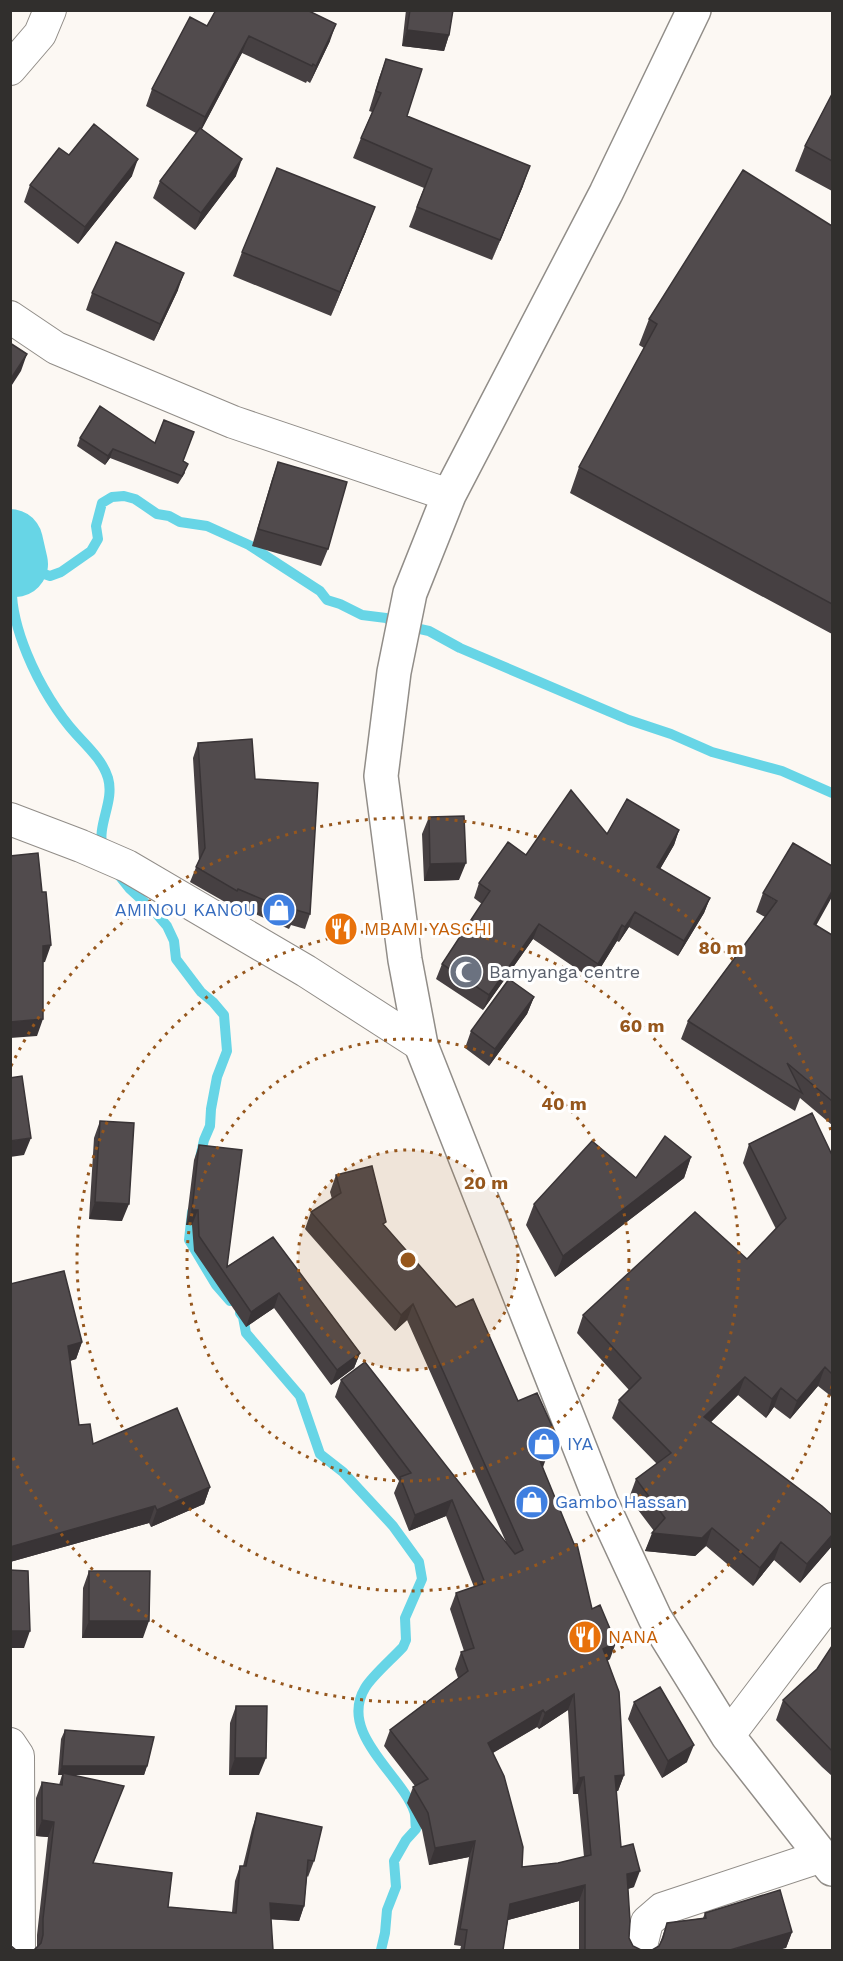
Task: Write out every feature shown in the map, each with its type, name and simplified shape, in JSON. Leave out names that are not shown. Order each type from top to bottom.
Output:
[{"type":"street","points":[[10,69],[40,34],[50,10]]},
{"type":"street","points":[[640,1950],[647,1922],[662,1909],[827,1862],[728,1736],[654,1618],[602,1504],[421,1045],[405,960],[381,776],[394,672],[410,593],[449,495],[606,193],[694,10]]},
{"type":"street","points":[[10,317],[56,348],[233,422],[449,495]]},
{"type":"street","points":[[10,819],[127,866],[306,971],[421,1045]]},
{"type":"street","points":[[728,1736],[832,1599]]},
{"type":"street","points":[[10,1744],[18,1756],[19,1950]]},
{"type":"building","points":[[216,10],[307,10],[336,24],[316,66],[249,36],[205,117],[152,89],[190,17],[207,26]]},
{"type":"building","points":[[410,10],[453,10],[449,35],[407,30]]},
{"type":"building","points":[[386,59],[422,69],[407,116],[530,166],[500,240],[417,207],[432,169],[361,138],[381,93],[376,91]]},
{"type":"building","points":[[832,94],[832,161],[805,146]]},
{"type":"building","points":[[94,124],[138,159],[85,227],[30,185],[59,148],[69,155]]},
{"type":"building","points":[[200,128],[242,159],[201,213],[160,181]]},
{"type":"building","points":[[277,168],[375,207],[340,292],[242,252]]},
{"type":"building","points":[[743,170],[832,226],[832,604],[579,467],[657,324],[649,319]]},
{"type":"building","points":[[116,242],[184,273],[160,324],[92,293]]},
{"type":"building","points":[[10,343],[27,354],[10,380]]},
{"type":"building","points":[[100,406],[155,443],[164,420],[194,432],[183,461],[188,464],[182,476],[113,449],[108,456],[80,438]]},
{"type":"building","points":[[278,462],[347,482],[328,549],[258,529]]},
{"type":"building","points":[[252,739],[255,779],[318,783],[310,914],[296,910],[295,913],[238,889],[237,891],[196,867],[205,848],[198,743]]},
{"type":"building","points":[[571,790],[607,834],[627,799],[679,830],[657,867],[710,898],[684,941],[635,912],[625,927],[622,925],[598,964],[539,924],[489,995],[442,964],[490,891],[479,883],[508,842],[526,855]]},
{"type":"building","points":[[464,816],[466,863],[430,864],[429,817]]},
{"type":"building","points":[[793,843],[832,866],[832,891],[814,924],[832,935],[832,1101],[787,1063],[802,1093],[688,1021],[777,901],[763,893]]},
{"type":"building","points":[[38,853],[42,892],[46,892],[51,945],[43,946],[43,1019],[10,1022],[10,856]]},
{"type":"building","points":[[509,979],[534,997],[495,1049],[471,1031]]},
{"type":"building","points":[[22,1076],[31,1138],[10,1141],[10,1078]]},
{"type":"building","points":[[812,1113],[832,1155],[832,1374],[825,1367],[797,1401],[781,1388],[772,1399],[745,1377],[704,1417],[832,1515],[832,1535],[807,1564],[781,1542],[760,1568],[712,1528],[702,1538],[652,1533],[665,1518],[636,1479],[671,1453],[619,1400],[641,1378],[583,1315],[695,1212],[747,1259],[786,1218],[749,1144]]},
{"type":"building","points":[[100,1121],[134,1123],[129,1204],[95,1202]]},
{"type":"building","points":[[665,1136],[691,1157],[563,1256],[534,1204],[592,1141],[636,1178]]},
{"type":"building","points":[[199,1145],[242,1150],[227,1267],[273,1237],[360,1353],[337,1370],[279,1293],[251,1312],[199,1236],[198,1210],[192,1210]]},
{"type":"building","points":[[372,1166],[386,1222],[383,1224],[456,1307],[473,1299],[518,1401],[537,1393],[556,1435],[539,1443],[546,1459],[540,1461],[574,1544],[577,1544],[592,1609],[600,1605],[616,1643],[603,1649],[619,1692],[624,1775],[615,1776],[621,1847],[633,1844],[640,1871],[627,1874],[629,1938],[633,1946],[641,1950],[585,1950],[585,1885],[510,1904],[503,1950],[464,1950],[467,1930],[460,1929],[475,1841],[435,1848],[428,1813],[413,1787],[428,1779],[390,1730],[468,1671],[461,1652],[474,1648],[456,1593],[485,1583],[452,1500],[415,1515],[400,1477],[411,1473],[341,1380],[365,1362],[515,1554],[523,1550],[413,1304],[401,1315],[311,1212],[341,1193],[336,1175]],"holes":[[[574,1694],[579,1778],[584,1777],[591,1855],[558,1863],[522,1867],[523,1847],[504,1776],[488,1743],[543,1710],[545,1713]]]},
{"type":"building","points":[[64,1271],[82,1342],[68,1346],[79,1425],[90,1424],[93,1444],[177,1408],[210,1487],[157,1510],[155,1506],[10,1547],[10,1284]]},
{"type":"building","points":[[10,1570],[28,1571],[30,1631],[10,1631]]},
{"type":"building","points":[[89,1571],[150,1571],[149,1621],[89,1621]]},
{"type":"building","points":[[832,1646],[832,1751],[783,1700],[817,1669]]},
{"type":"building","points":[[660,1687],[694,1745],[668,1761],[634,1702]]},
{"type":"building","points":[[236,1706],[267,1706],[266,1758],[235,1758]]},
{"type":"building","points":[[65,1730],[154,1737],[147,1766],[62,1766]]},
{"type":"building","points":[[63,1773],[124,1786],[93,1863],[172,1873],[168,1907],[236,1913],[240,1866],[246,1866],[257,1813],[322,1827],[314,1861],[308,1860],[304,1906],[270,1903],[273,1950],[34,1950],[41,1943],[43,1935],[54,1822],[42,1820],[42,1782],[62,1785]]},
{"type":"building","points":[[780,1890],[792,1932],[730,1950],[652,1950],[659,1946],[667,1923],[706,1918],[705,1913]]},
{"type":"waterway","points":[[103,849],[102,831],[110,787],[106,772],[99,760],[63,718],[38,677],[19,630],[13,607],[12,584],[15,564],[50,576],[61,572],[91,551],[98,539],[96,526],[102,503],[112,497],[124,496],[135,499],[157,514],[169,516],[180,522],[207,526],[249,545],[320,591],[327,600],[362,615],[386,618],[397,624],[429,631],[460,648],[629,720],[671,734],[712,752],[782,771],[832,793]]},
{"type":"waterway","points":[[10,542],[15,564]]},
{"type":"waterway","points":[[117,873],[167,926],[174,941],[176,959],[201,992],[224,1015],[227,1051],[217,1077],[210,1126],[200,1158]]},
{"type":"waterway","points":[[192,1212],[189,1240],[216,1285],[230,1301]]},
{"type":"waterway","points":[[240,1313],[246,1333],[300,1396],[320,1454],[343,1472],[393,1526],[419,1562],[422,1579],[405,1618],[406,1640],[403,1647],[368,1683],[359,1705],[359,1721],[365,1737],[407,1797],[415,1817],[416,1829],[406,1840],[394,1861],[396,1887],[387,1910],[381,1950]]},
{"type":"place","name":"AMINOU KANOU","points":[[279,910]]},
{"type":"place","name":"MBAMI YASCHI","points":[[341,929]]},
{"type":"place","name":"Bamyanga centre","points":[[466,972]]},
{"type":"place","name":"IYA","points":[[544,1444]]},
{"type":"place","name":"Gambo Hassan","points":[[532,1502]]},
{"type":"place","name":"NANA","points":[[585,1637]]}]
